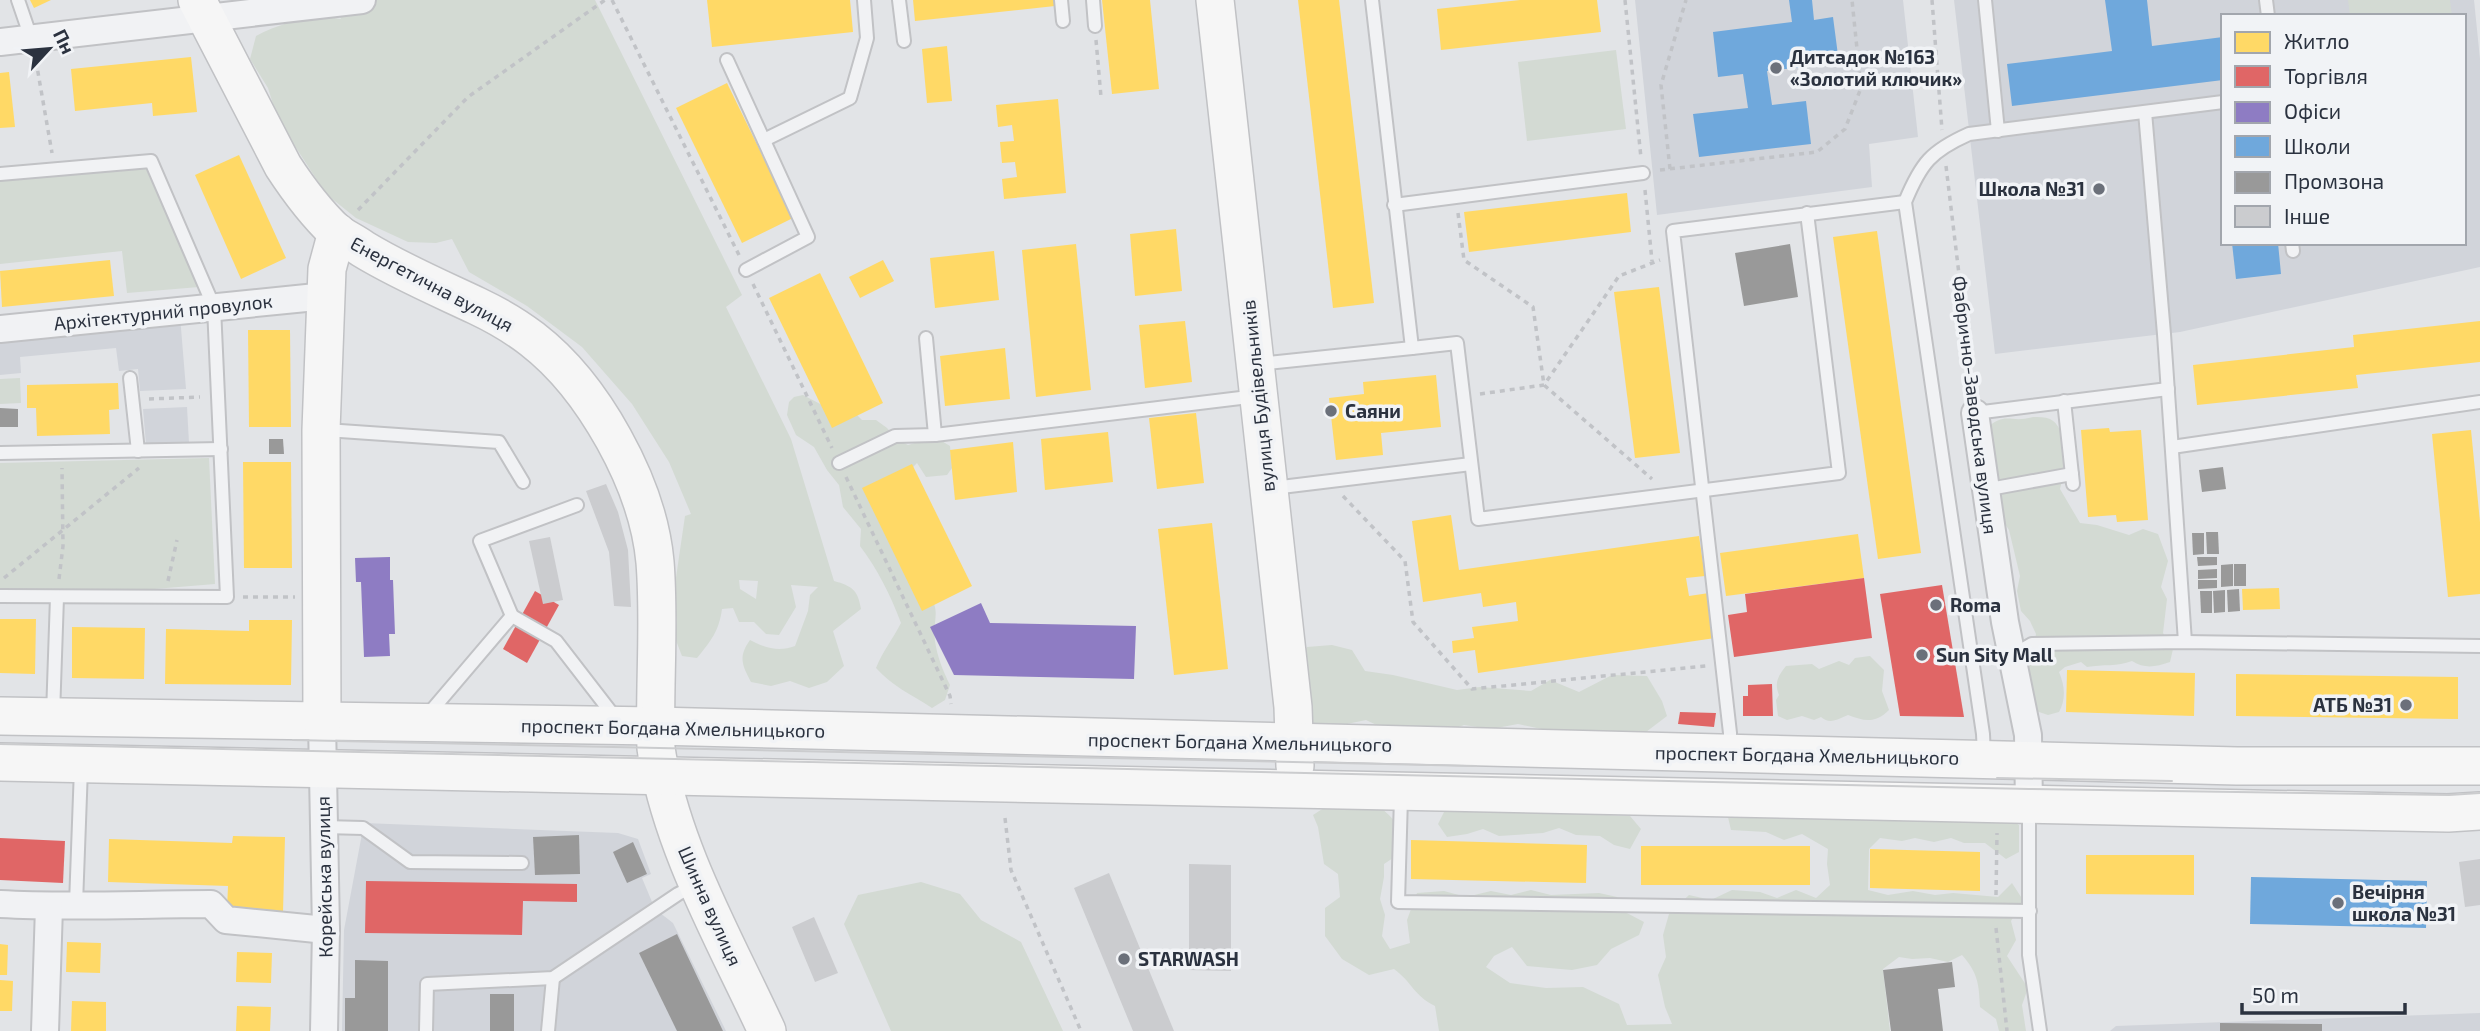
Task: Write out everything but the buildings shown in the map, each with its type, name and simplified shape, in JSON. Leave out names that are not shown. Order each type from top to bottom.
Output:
[{"type":"main road","name":"вулиця Будівельників","points":[[1215,0],[1293,707],[1295,792]]},
{"type":"main road","name":"Енергетична вулиця","points":[[202,9],[283,166],[337,232],[381,260],[493,314],[531,338],[561,366],[593,407],[629,472],[645,512],[655,560],[638,726],[660,778]]},
{"type":"main road","points":[[322,722],[321,430],[327,269],[337,232]]},
{"type":"main road","name":"проспект Богдана Хмельницького","points":[[0,716],[638,726],[2237,766],[2480,766]]},
{"type":"main road","points":[[0,762],[2029,807],[2448,813],[2480,811]]},
{"type":"main road","name":"Шинна вулиця","points":[[660,778],[699,884],[767,1031]]},
{"type":"street","points":[[0,42],[202,9],[362,0]]},
{"type":"street","name":"Архітектурний провулок","points":[[0,328],[326,296]]},
{"type":"street","name":"Фабрично-Заводська вулиця","points":[[1975,413],[2005,622],[2028,735],[2029,807]]},
{"type":"street","name":"Корейська вулиця","points":[[322,722],[326,930],[324,1031]]},
{"type":"street","points":[[0,904],[49,907],[76,904],[211,904],[226,920],[326,930]]},
{"type":"street","points":[[45,1031],[49,907]]},
{"type":"lane","points":[[18,0],[31,38]]},
{"type":"lane","points":[[764,140],[850,98],[867,38],[864,0]]},
{"type":"lane","points":[[900,0],[904,41]]},
{"type":"lane","points":[[1062,0],[1063,20]]},
{"type":"lane","points":[[1093,0],[1095,26]]},
{"type":"lane","points":[[1372,0],[1412,348]]},
{"type":"lane","points":[[1985,0],[1998,131]]},
{"type":"lane","points":[[727,60],[808,237],[746,270]]},
{"type":"lane","points":[[1984,758],[1983,734],[1905,202],[1918,172],[1944,145],[1969,134],[2221,102]]},
{"type":"lane","points":[[2145,112],[2168,388],[2185,642]]},
{"type":"lane","points":[[0,174],[151,161],[214,307],[227,597],[0,596]]},
{"type":"lane","points":[[1394,205],[1643,173]]},
{"type":"lane","points":[[1730,754],[1730,733],[1673,231],[1905,202]]},
{"type":"lane","points":[[839,463],[895,436],[934,435],[1256,380],[1412,348],[1457,343],[1478,519],[1839,473],[1807,213]]},
{"type":"lane","points":[[926,338],[934,435]]},
{"type":"lane","points":[[130,378],[138,451]]},
{"type":"lane","points":[[1975,413],[2168,388]]},
{"type":"lane","points":[[1984,490],[2072,479],[2064,401]]},
{"type":"lane","points":[[2172,447],[2480,402]]},
{"type":"lane","points":[[321,430],[499,442],[523,482]]},
{"type":"lane","points":[[0,453],[221,449]]},
{"type":"lane","points":[[1268,489],[1471,464]]},
{"type":"lane","points":[[577,505],[480,541],[512,616],[556,641],[638,726]]},
{"type":"lane","points":[[53,718],[57,597]]},
{"type":"lane","points":[[420,724],[512,616]]},
{"type":"lane","points":[[2015,666],[2021,652],[2032,644],[2185,642],[2480,646]]},
{"type":"lane","points":[[76,904],[81,764]]},
{"type":"lane","points":[[1401,793],[1398,902],[2029,911]]},
{"type":"lane","points":[[2029,807],[2029,955],[2040,1031]]},
{"type":"lane","points":[[324,827],[363,828],[410,862],[522,863]]},
{"type":"lane","points":[[426,1031],[427,984],[553,978],[678,894],[699,884]]},
{"type":"lane","points":[[548,1031],[553,978]]},
{"type":"path","points":[[337,232],[468,97],[605,0]]},
{"type":"path","points":[[612,0],[746,270],[950,696],[951,735]]},
{"type":"path","points":[[1625,0],[1653,261]]},
{"type":"path","points":[[1686,0],[1661,85],[1670,169],[1816,152],[1845,129],[1861,88],[1852,0]]},
{"type":"path","name":"Фабрично-Заводська вулиця","points":[[1932,0],[1944,145],[1975,413]]},
{"type":"path","points":[[1095,26],[1101,97]]},
{"type":"path","points":[[31,38],[55,170]]},
{"type":"path","points":[[1455,197],[1464,260],[1533,307],[1544,385],[1671,495]]},
{"type":"path","points":[[1463,396],[1544,385],[1619,276],[1653,261],[1676,257]]},
{"type":"path","points":[[132,400],[218,397]]},
{"type":"path","points":[[0,582],[162,450]]},
{"type":"path","points":[[57,597],[63,546],[61,452]]},
{"type":"path","points":[[1329,482],[1405,561],[1413,622],[1472,690],[1722,664]]},
{"type":"path","points":[[165,597],[177,540]]},
{"type":"path","points":[[227,597],[302,597]]},
{"type":"path","points":[[1004,818],[1011,870],[1081,1031]]},
{"type":"shaded area","points":[[332,0],[595,0],[742,295],[726,307],[791,439],[834,581],[850,587],[858,597],[861,609],[833,631],[844,666],[827,682],[809,688],[790,681],[771,686],[751,682],[743,661],[744,651],[750,640],[772,648],[795,646],[808,611],[810,595],[818,587],[791,585],[796,607],[779,635],[766,634],[754,622],[739,622],[733,608],[722,609],[714,635],[697,658],[682,656],[675,638],[677,620],[673,598],[685,516],[691,514],[669,462],[632,404],[582,347],[527,306],[469,272],[452,239],[436,243],[408,242],[356,218],[326,194],[278,120],[268,88],[250,59],[256,36],[266,31],[308,19],[341,19]],"holes":[[[739,580],[758,581],[756,599],[740,589]]]},
{"type":"shaded area","name":"Дитсадок №163 «Золотий ключик»","points":[[1635,0],[1903,0],[1918,137],[1869,144],[1872,187],[1657,215]]},
{"type":"shaded area","name":"Школа №31","points":[[1954,0],[2474,0],[2480,59],[2480,267],[2180,332],[1995,354]]},
{"type":"shaded area","points":[[2348,0],[2450,0],[2452,14],[2350,14]]},
{"type":"shaded area","points":[[1616,50],[1626,129],[1527,141],[1518,62]]},
{"type":"shaded area","points":[[146,169],[199,287],[127,293],[122,251],[0,264],[0,181]]},
{"type":"shaded area","points":[[180,316],[186,389],[140,391],[138,369],[119,371],[116,348],[20,357],[21,373],[0,375],[0,333]]},
{"type":"shaded area","points":[[20,378],[21,403],[0,404],[0,379]]},
{"type":"shaded area","points":[[803,395],[826,407],[851,409],[862,420],[876,420],[898,440],[908,445],[935,437],[950,446],[952,468],[947,475],[926,477],[917,463],[904,476],[928,593],[935,605],[936,647],[950,685],[945,700],[932,708],[882,675],[876,668],[901,623],[883,583],[860,546],[861,529],[843,507],[839,485],[814,447],[796,435],[787,415],[789,402],[794,397]]},
{"type":"shaded area","points":[[187,407],[189,443],[146,444],[143,409]]},
{"type":"shaded area","points":[[2033,417],[2050,419],[2061,432],[2064,462],[2060,489],[2080,523],[2097,525],[2129,535],[2143,529],[2158,534],[2168,561],[2161,587],[2167,599],[2163,633],[2173,649],[2170,662],[2155,666],[2132,661],[2087,667],[2081,662],[2065,667],[2059,672],[2063,682],[2063,702],[2059,712],[2048,715],[2036,711],[2027,682],[2027,658],[2033,651],[2036,634],[2021,611],[2017,591],[2020,576],[2009,530],[1994,507],[1985,429],[1999,420]]},
{"type":"shaded area","points":[[209,458],[215,584],[57,597],[0,596],[0,463]]},
{"type":"shaded area","points":[[1332,645],[1352,650],[1365,671],[1457,690],[1480,687],[1531,691],[1550,680],[1579,692],[1612,675],[1647,676],[1662,701],[1667,716],[1646,732],[1611,734],[1587,730],[1551,731],[1518,724],[1491,729],[1464,725],[1445,732],[1387,730],[1366,720],[1323,729],[1299,718],[1294,672],[1307,647]]},
{"type":"shaded area","points":[[1870,656],[1884,670],[1882,691],[1889,710],[1879,718],[1869,720],[1848,715],[1831,721],[1821,717],[1814,720],[1802,716],[1787,720],[1778,716],[1777,683],[1786,666],[1812,664],[1819,669],[1839,661],[1849,665],[1855,658]]},
{"type":"shaded area","points":[[1330,804],[1379,806],[1395,821],[1401,831],[1402,852],[1384,864],[1380,899],[1385,915],[1382,936],[1390,949],[1410,943],[1407,920],[1417,893],[1444,891],[1466,897],[1491,891],[1511,895],[1531,890],[1551,895],[1599,893],[1617,897],[1625,912],[1644,922],[1639,935],[1611,949],[1597,965],[1572,970],[1527,966],[1512,947],[1494,956],[1486,967],[1510,983],[1546,988],[1583,987],[1619,1004],[1627,1025],[1672,1024],[1658,975],[1666,957],[1663,935],[1669,914],[1689,895],[1711,900],[1732,890],[1760,892],[1777,898],[1796,890],[1816,898],[1830,885],[1828,849],[1802,834],[1784,840],[1766,832],[1731,830],[1727,813],[2007,818],[2019,825],[2019,852],[2006,859],[1985,843],[1964,843],[1951,838],[1934,842],[1915,838],[1902,841],[1880,838],[1869,849],[1868,890],[1888,895],[1913,891],[1935,895],[1953,893],[1998,897],[2012,883],[2023,900],[2011,921],[2016,940],[2007,956],[2028,988],[2022,1005],[2026,1031],[1999,1031],[1996,1019],[1980,1007],[1977,979],[1962,955],[1948,962],[1930,958],[1899,957],[1883,969],[1890,1031],[1439,1031],[1435,1006],[1422,998],[1394,969],[1369,975],[1342,959],[1325,936],[1325,908],[1340,897],[1338,874],[1324,864],[1318,827],[1313,815]]},
{"type":"shaded area","points":[[1446,808],[1630,816],[1641,829],[1630,849],[1614,845],[1600,836],[1576,835],[1559,828],[1543,833],[1499,836],[1483,829],[1447,837],[1438,824]]},
{"type":"shaded area","points":[[364,823],[618,833],[638,839],[651,874],[642,878],[655,909],[673,923],[726,1031],[342,1031],[344,930]]},
{"type":"shaded area","points":[[921,882],[960,894],[981,920],[1021,942],[1063,1031],[891,1031],[844,924],[858,895]]},
{"type":"shaded area","points":[[2480,1013],[2480,1031],[2110,1031],[2116,1026]]},
{"type":"tram line","points":[[293,740],[1476,766]]},
{"type":"tram line","points":[[0,744],[2029,789],[2449,795],[2480,793]]},
{"type":"tram line","points":[[1997,778],[2172,781]]},
{"type":"place","name":"Дитсадок №163 «Золотий ключик»","points":[[1776,68]]},
{"type":"place","name":"Школа №31","points":[[2099,189]]},
{"type":"place","name":"Саяни","points":[[1331,411]]},
{"type":"place","name":"Roma","points":[[1936,605]]},
{"type":"place","name":"Sun Sity Mall","points":[[1922,655]]},
{"type":"place","name":"АТБ №31","points":[[2406,705]]},
{"type":"place","name":"Вечірня школа №31","points":[[2338,903]]},
{"type":"place","name":"STARWASH","points":[[1124,959]]}]
